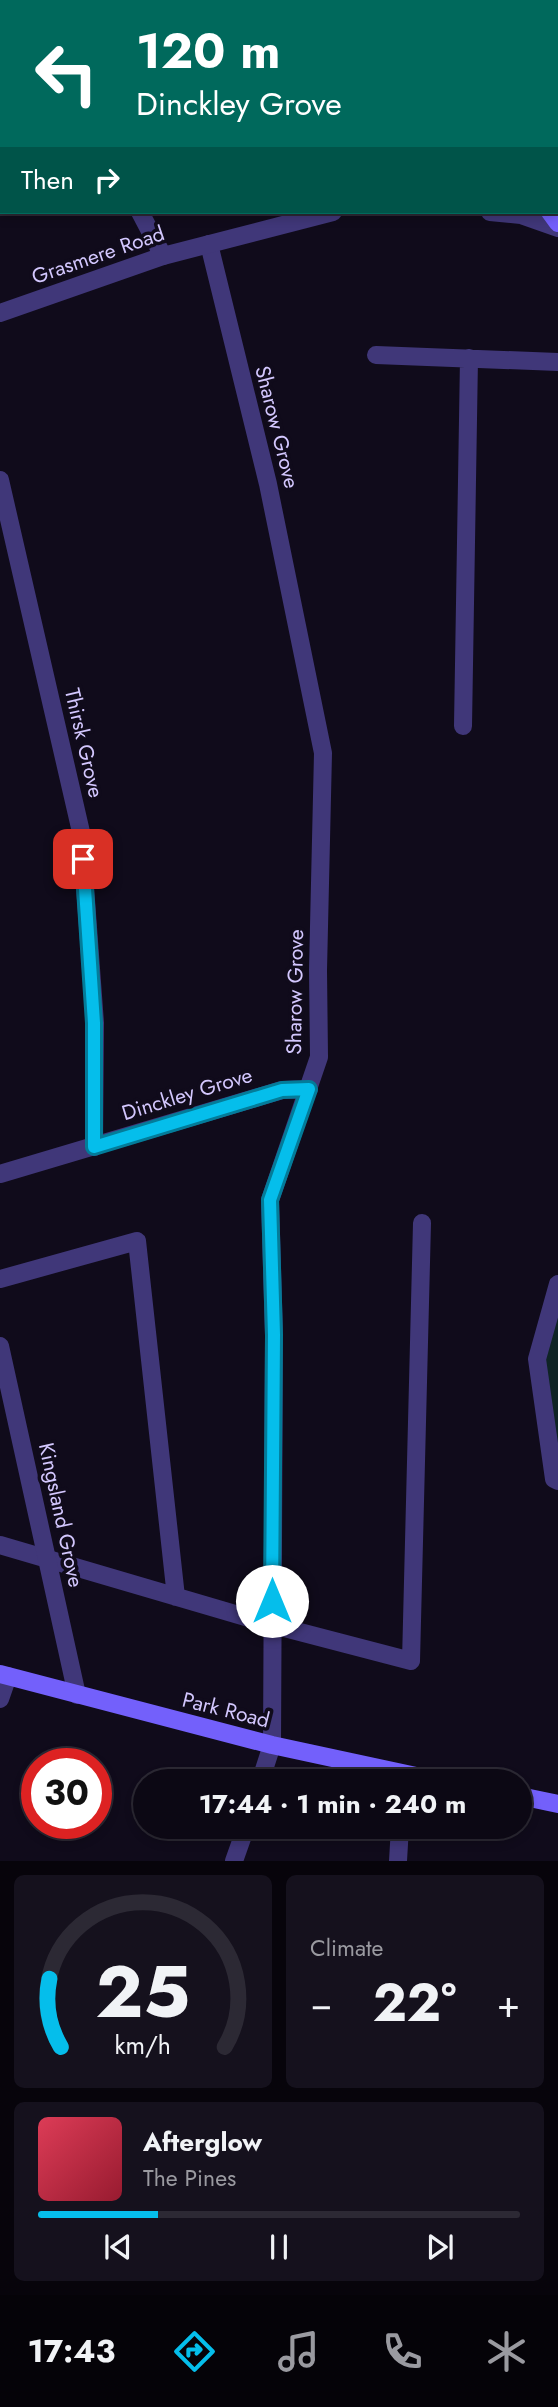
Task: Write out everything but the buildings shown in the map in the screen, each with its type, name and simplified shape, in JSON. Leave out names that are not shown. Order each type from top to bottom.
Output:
[{"type":"main road","name":"Park Road","points":[[4,1675],[367,1769]]},
{"type":"main road","points":[[532,1799],[558,1804]]},
{"type":"street","points":[[141,214],[163,256]]},
{"type":"street","name":"Grasmere Road","points":[[0,313],[163,256],[325,214]]},
{"type":"street","points":[[511,214],[558,225]]},
{"type":"street","name":"Sharow Grove","points":[[209,244],[268,484],[323,753],[318,970],[319,1057],[270,1200],[274,1335],[272,1745],[265,1769]]},
{"type":"street","points":[[376,355],[558,362]]},
{"type":"street","points":[[463,726],[469,358]]},
{"type":"street","name":"Thirsk Grove","points":[[0,480],[81,832],[94,1023],[94,1147]]},
{"type":"street","name":"Dinckley Grove","points":[[0,1174],[282,1090],[309,1089]]},
{"type":"street","points":[[0,1545],[272,1625],[411,1661],[422,1223]]},
{"type":"street","points":[[0,1279],[137,1241],[176,1597]]},
{"type":"street","points":[[558,1284],[537,1359],[554,1479],[558,1481]]},
{"type":"street","name":"Kingsland Grove","points":[[0,1346],[77,1695]]},
{"type":"street","points":[[0,1699],[4,1675]]},
{"type":"street","points":[[234,1861],[242,1839]]},
{"type":"street","points":[[398,1861],[399,1839]]},
{"type":"green space","points":[[558,1284],[558,1481],[537,1359]]},
{"type":"route","points":[[83,859],[94,1023],[94,1147],[282,1090],[309,1089],[270,1200],[274,1335],[272,1601]]}]
